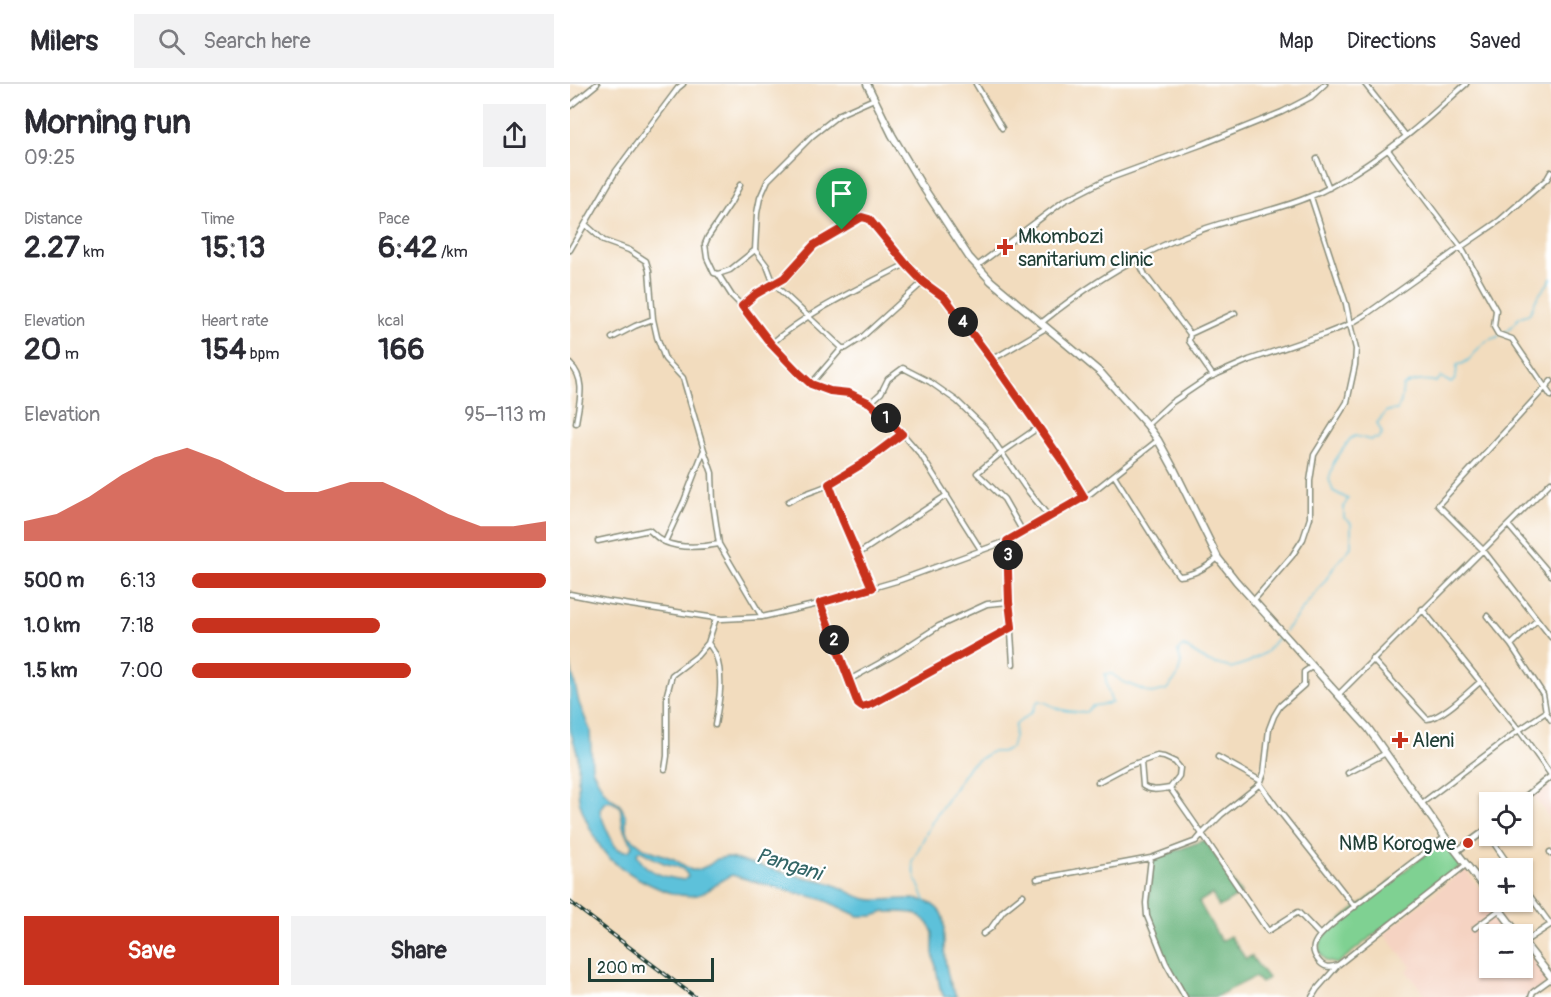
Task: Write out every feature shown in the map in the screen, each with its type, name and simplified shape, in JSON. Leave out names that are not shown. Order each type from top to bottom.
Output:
[{"type":"highway","points":[[867,84],[892,135],[969,257],[991,281],[1101,373],[1147,424],[1175,471],[1218,558],[1368,728],[1445,837],[1479,880]]},
{"type":"highway","points":[[1533,954],[1551,978]]},
{"type":"street","points":[[570,105],[597,84]]},
{"type":"street","points":[[570,249],[616,171],[676,86],[683,84]]},
{"type":"street","points":[[976,84],[1002,128]]},
{"type":"street","points":[[977,266],[1064,201],[1105,180],[1282,112],[1311,97],[1325,84]]},
{"type":"street","points":[[1365,84],[1406,136]]},
{"type":"street","points":[[991,359],[1043,326],[1065,304],[1137,257],[1200,230],[1265,212],[1311,197],[1329,188],[1388,150],[1466,84]]},
{"type":"street","points":[[843,348],[775,284],[767,266],[755,250],[757,213],[760,198],[768,180],[812,136],[840,114],[874,99]]},
{"type":"street","points":[[1388,150],[1461,247],[1497,310],[1494,327],[1498,334],[1512,339],[1551,396]]},
{"type":"street","points":[[1317,159],[1329,188]]},
{"type":"street","points":[[1147,424],[1171,403],[1213,376],[1250,360],[1350,324],[1365,315],[1500,221],[1547,179],[1551,172]]},
{"type":"street","points":[[740,185],[705,244],[706,258],[714,273],[718,274],[732,296],[771,344],[811,384],[830,391],[849,393],[870,403],[902,434],[921,455],[981,550]]},
{"type":"street","points":[[1254,600],[1292,556],[1303,539],[1310,518],[1310,481],[1314,455],[1347,402],[1356,365],[1356,349],[1346,304],[1311,197]]},
{"type":"street","points":[[742,306],[756,294],[784,278],[814,245],[862,217],[869,219],[923,282],[945,298],[1039,427],[1084,497]]},
{"type":"street","points":[[585,224],[604,241],[629,250],[646,261],[650,271],[653,319],[665,359],[683,378],[712,473],[713,503],[719,544],[762,617]]},
{"type":"street","points":[[718,274],[730,270],[755,250]]},
{"type":"street","points":[[1137,257],[1145,275],[1190,334],[1189,341],[1213,376]]},
{"type":"street","points":[[771,344],[809,316],[906,264]]},
{"type":"street","points":[[811,384],[843,348],[860,339],[923,282]]},
{"type":"street","points":[[1190,334],[1235,313]]},
{"type":"street","points":[[612,338],[653,319]]},
{"type":"street","points":[[570,364],[577,371],[582,390],[576,423]]},
{"type":"street","points":[[870,403],[881,393],[888,379],[903,368],[930,382],[957,401],[984,427],[1049,517]]},
{"type":"street","points":[[1551,381],[1437,505],[1483,550],[1551,637]]},
{"type":"street","points":[[1023,532],[1004,499],[977,473],[1039,427]]},
{"type":"street","points":[[788,502],[829,484],[862,464],[902,434]]},
{"type":"street","points":[[570,594],[716,618],[762,617],[820,603],[900,580],[1007,541],[1084,497],[1158,440]]},
{"type":"street","points":[[665,542],[704,450]]},
{"type":"street","points":[[1114,475],[1179,576],[1205,568],[1218,558]]},
{"type":"street","points":[[1338,694],[1551,482]]},
{"type":"street","points":[[829,484],[872,588]]},
{"type":"street","points":[[858,554],[947,495]]},
{"type":"street","points":[[1508,525],[1551,574]]},
{"type":"street","points":[[598,541],[649,530],[665,542],[703,548],[719,544]]},
{"type":"street","points":[[1007,541],[1013,664]]},
{"type":"street","points":[[849,680],[896,654],[939,626],[987,604],[1009,602]]},
{"type":"street","points":[[820,603],[858,704],[862,707],[1012,627]]},
{"type":"street","points":[[1422,609],[1519,730],[1551,776],[1531,792]]},
{"type":"street","points":[[1487,616],[1511,645],[1544,694],[1546,712],[1550,718]]},
{"type":"street","points":[[665,769],[667,694],[672,675],[697,656],[708,643],[716,618]]},
{"type":"street","points":[[1511,645],[1537,620]]},
{"type":"street","points":[[708,643],[716,656],[720,675],[720,701],[715,725]]},
{"type":"street","points":[[1372,659],[1426,719],[1431,719],[1446,710],[1480,682]]},
{"type":"street","points":[[1037,879],[1151,858],[1196,841],[1221,815],[1260,783],[1264,773],[1269,729],[1274,716],[1280,706],[1304,685],[1304,672],[1313,666]]},
{"type":"street","points":[[1422,803],[1546,712]]},
{"type":"street","points":[[1348,773],[1386,753]]},
{"type":"street","points":[[1098,782],[1128,766],[1157,756],[1175,762],[1180,768],[1179,776],[1170,788],[1152,789],[1143,786],[1142,762]]},
{"type":"street","points":[[1218,757],[1260,783],[1355,907]]},
{"type":"street","points":[[1170,788],[1268,931],[1298,912],[1320,935]]},
{"type":"street","points":[[1457,851],[1479,834]]},
{"type":"street","points":[[1338,965],[1328,968],[1316,958],[1314,944],[1320,935],[1445,837]]},
{"type":"street","points":[[1151,858],[1146,903],[1147,916],[1166,963],[1185,997]]},
{"type":"street","points":[[1312,997],[1338,965],[1467,864]]},
{"type":"street","points":[[983,934],[991,928],[1002,911],[1023,895]]},
{"type":"street","points":[[1533,900],[1551,924],[1533,935]]},
{"type":"street","points":[[1475,928],[1497,912]]},
{"type":"street","points":[[1531,997],[1533,992],[1551,978]]},
{"type":"shaded area","points":[[1551,779],[1551,820],[1533,795]]},
{"type":"shaded area","points":[[1465,869],[1479,888],[1479,912],[1497,912],[1506,924],[1479,924],[1479,978],[1533,978],[1533,960],[1548,980],[1530,997],[1427,997],[1406,971],[1411,967],[1384,934]]},
{"type":"green space","points":[[1205,840],[1241,894],[1219,907],[1212,894],[1199,902],[1221,941],[1230,936],[1246,959],[1251,956],[1268,978],[1261,983],[1255,977],[1215,997],[1186,997],[1167,963],[1148,916],[1153,859]]},
{"type":"green space","points":[[1443,841],[1462,865],[1337,964],[1326,961],[1319,951],[1322,937],[1343,918]]},
{"type":"water","points":[[570,663],[579,703],[590,730],[592,769],[604,791],[619,803],[623,810],[629,836],[644,848],[674,859],[691,870],[698,870],[717,859],[726,857],[839,886],[867,899],[926,901],[943,916],[947,969],[957,997],[944,997],[933,953],[933,933],[929,924],[914,913],[885,912],[873,916],[858,916],[822,899],[732,875],[697,895],[676,894],[640,879],[612,860],[593,834],[579,799],[578,758],[570,727]],"holes":[[[610,801],[620,806],[623,827],[633,845],[629,851],[616,847],[604,823],[600,809],[605,802]],[[639,851],[682,869],[688,877],[684,880],[677,879],[650,870],[640,860],[637,854]]]},
{"type":"waterway","points":[[1503,334],[1520,317],[1529,314],[1537,297],[1551,278]]},
{"type":"waterway","points":[[1285,631],[1351,547],[1351,523],[1344,518],[1344,506],[1348,499],[1333,491],[1329,479],[1334,462],[1350,439],[1355,436],[1370,440],[1379,438],[1382,433],[1377,423],[1387,411],[1397,410],[1401,402],[1403,386],[1419,381],[1436,382],[1441,377],[1451,383],[1456,377],[1457,365],[1470,359],[1485,342],[1499,336]]},
{"type":"waterway","points":[[926,903],[912,862],[932,822],[970,765],[991,752],[1001,752],[1011,748],[1015,725],[1031,713],[1038,701],[1046,702],[1056,708],[1078,712],[1086,712],[1092,706],[1112,703],[1105,674],[1112,674],[1123,682],[1151,693],[1166,690],[1177,677],[1181,663],[1178,651],[1183,646],[1209,662],[1231,668],[1249,662],[1266,652],[1281,634]]},
{"type":"railway","points":[[570,902],[695,997]]},
{"type":"place","name":"Mkombozi sanitarium clinic","points":[[1005,247]]},
{"type":"place","name":"Aleni","points":[[1400,740]]},
{"type":"place","name":"NMB Korogwe","points":[[1468,843]]},
{"type":"route","points":[[862,217],[869,219],[923,282],[945,298],[1039,427],[1084,497],[1007,541],[1012,627],[872,704],[862,707],[858,704],[820,603],[872,588],[829,484],[862,464],[902,434],[870,403],[849,393],[830,391],[811,384],[771,344],[742,306],[756,294],[784,278],[814,245],[842,230],[862,217]]},
{"type":"water label","name":"Pangani","points":[[789,864]]}]
